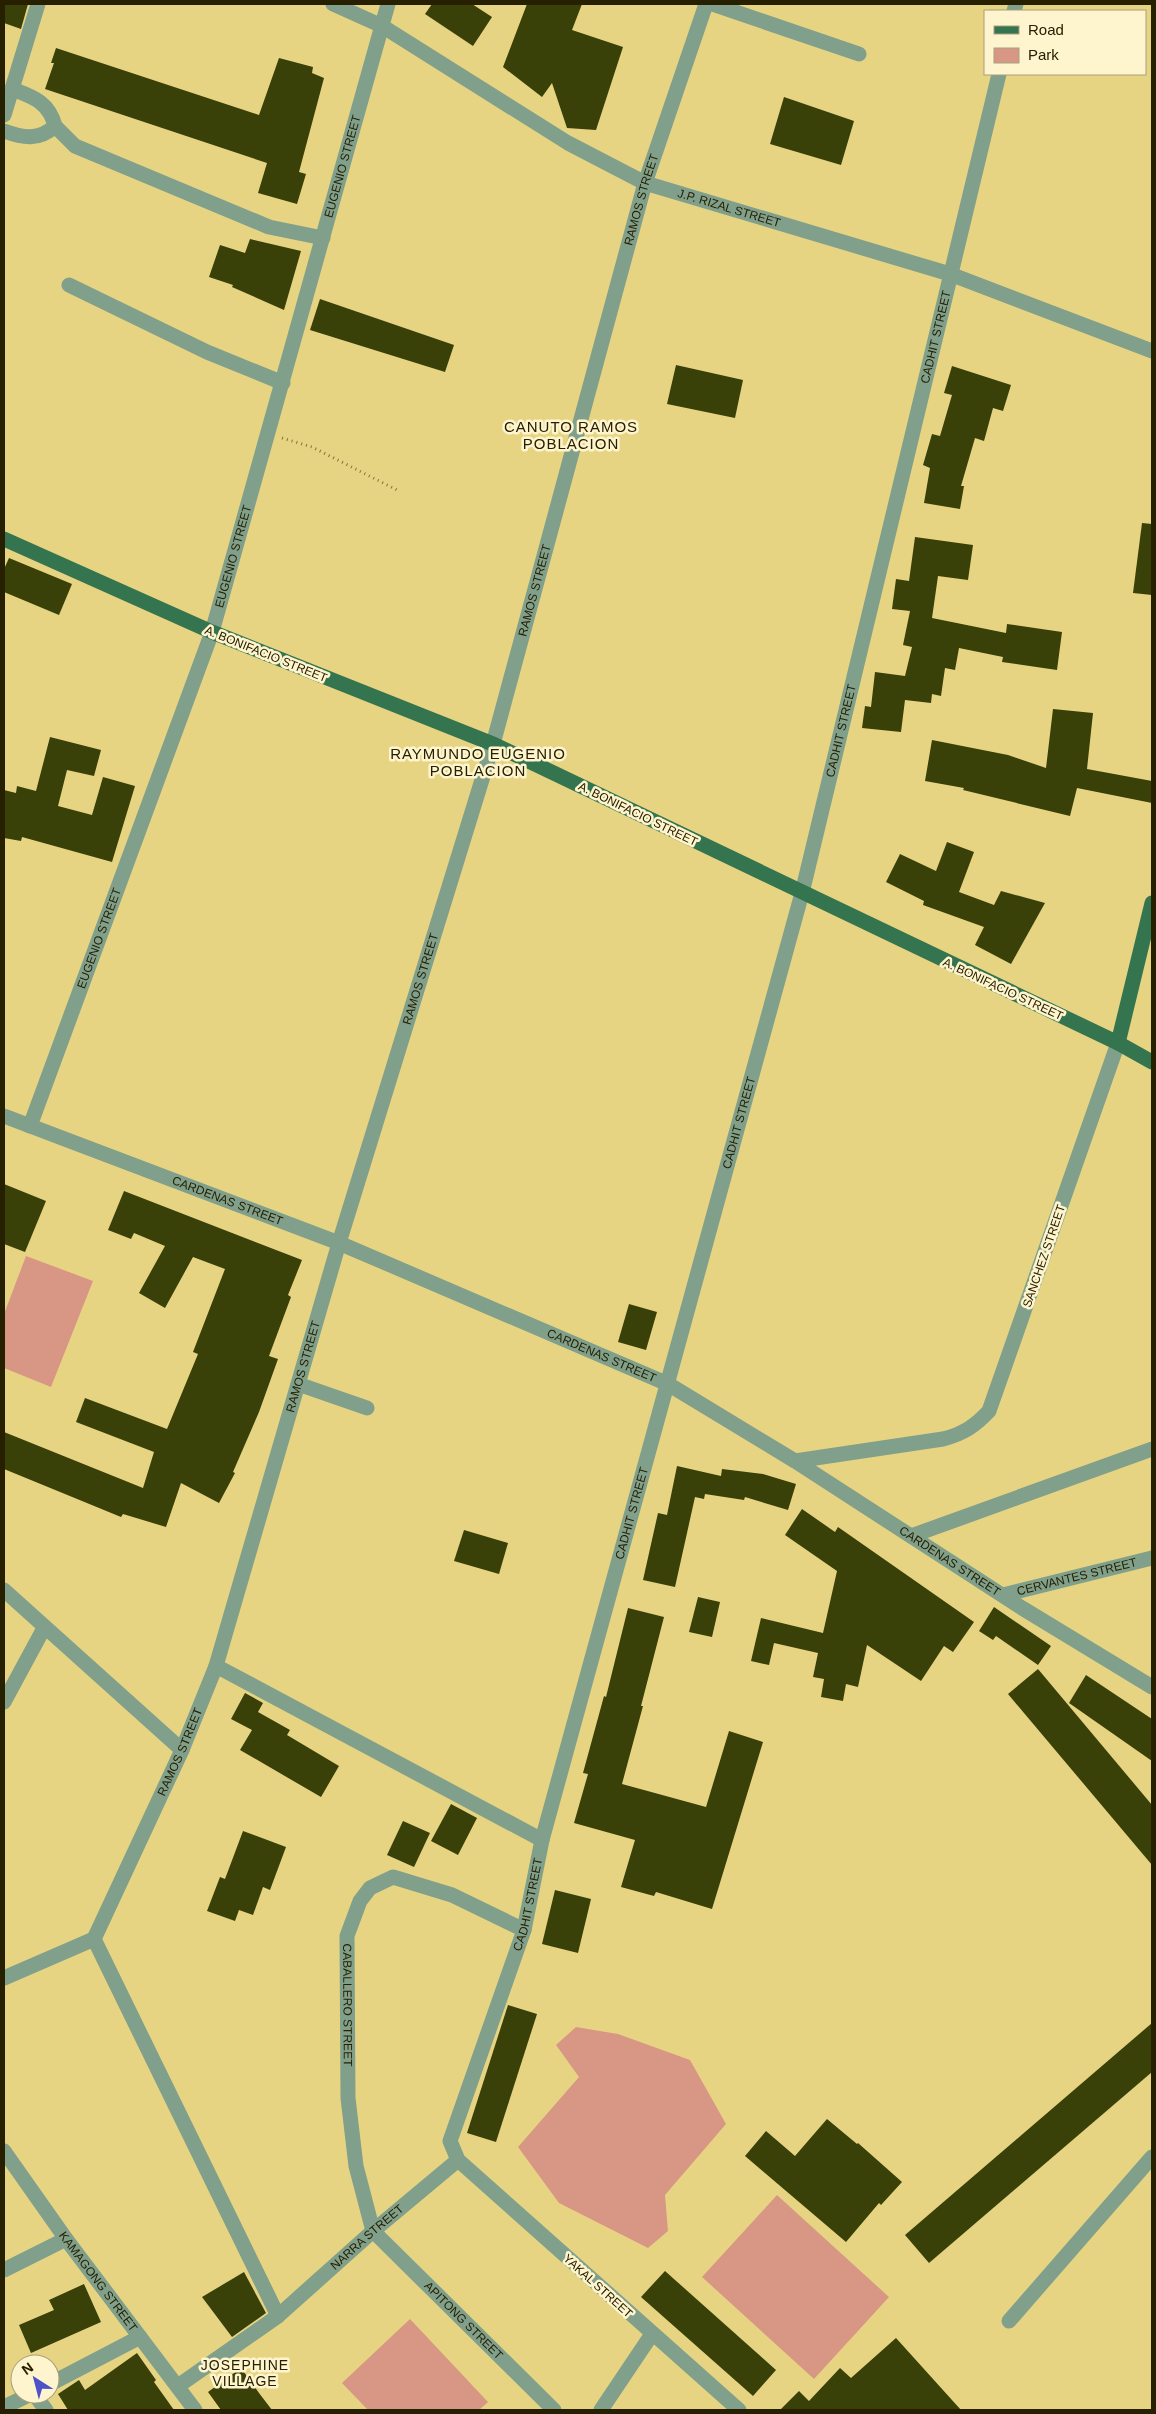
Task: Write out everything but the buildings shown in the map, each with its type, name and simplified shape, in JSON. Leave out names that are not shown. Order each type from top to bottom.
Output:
[{"type":"main road","name":"A. BONIFACIO STREET","points":[[4,539],[212,632],[493,744],[1118,1043],[1152,1062]]},
{"type":"main road","name":"SANCHEZ STREET","points":[[1118,1043],[1152,903]]},
{"type":"street","points":[[4,116],[38,4]]},
{"type":"street","name":"J.P. RIZAL STREET","points":[[333,4],[382,26],[568,143],[645,183],[950,274],[1152,351]]},
{"type":"street","name":"EUGENIO STREET","points":[[30,1126],[212,632],[388,4]]},
{"type":"street","name":"RAMOS STREET","points":[[94,1939],[182,1750],[216,1666],[339,1243],[493,744],[645,183],[706,4]]},
{"type":"street","points":[[712,4],[859,54]]},
{"type":"street","name":"CADHIT STREET","points":[[458,2160],[450,2144],[451,2138],[524,1930],[542,1840],[802,893],[999,75]]},
{"type":"street","points":[[12,89],[38,99],[46,106],[55,126],[74,146],[269,227],[323,238]]},
{"type":"street","points":[[4,131],[23,138],[40,137],[55,126]]},
{"type":"street","points":[[69,284],[207,352],[283,382]]},
{"type":"street","name":"SANCHEZ STREET","points":[[795,1461],[943,1440],[959,1435],[976,1426],[989,1411],[1118,1043]]},
{"type":"street","name":"CARDENAS STREET","points":[[4,1116],[339,1243],[668,1384],[795,1461],[1003,1595],[1152,1687]]},
{"type":"street","points":[[298,1384],[368,1408]]},
{"type":"street","points":[[911,1536],[1152,1449]]},
{"type":"street","name":"CERVANTES STREET","points":[[1003,1595],[1152,1558]]},
{"type":"street","points":[[4,1590],[44,1628],[182,1750]]},
{"type":"street","points":[[4,1702],[44,1628]]},
{"type":"street","points":[[216,1666],[542,1840]]},
{"type":"street","name":"CABALLERO STREET","points":[[374,2231],[356,2166],[348,2098],[347,1936],[360,1901],[370,1888],[393,1877],[452,1895],[524,1930]]},
{"type":"street","points":[[4,1978],[94,1939],[278,2316]]},
{"type":"street","name":"KAMAGONG STREET","points":[[4,2151],[66,2239],[195,2410]]},
{"type":"street","points":[[1008,2321],[1152,2157]]},
{"type":"street","name":"NARRA STREET","points":[[178,2386],[278,2316],[458,2160]]},
{"type":"street","name":"YAKAL STREET","points":[[458,2160],[739,2410]]},
{"type":"street","name":"APITONG STREET","points":[[374,2231],[554,2410]]},
{"type":"street","points":[[4,2270],[66,2239]]},
{"type":"street","points":[[601,2410],[652,2334]]},
{"type":"street","points":[[60,2379],[140,2337]]},
{"type":"path","points":[[267,434],[312,446],[397,490]]},
{"type":"green space","points":[[26,1256],[93,1281],[51,1387],[4,1368],[4,1314]]},
{"type":"green space","points":[[576,2027],[618,2034],[690,2060],[726,2124],[665,2195],[668,2231],[648,2248],[559,2203],[518,2147],[579,2077],[556,2045]]},
{"type":"green space","points":[[777,2195],[889,2297],[814,2379],[702,2277]]},
{"type":"green space","points":[[410,2319],[488,2402],[479,2410],[368,2410],[342,2383]]},
{"type":"district","name":"CANUTO RAMOS POBLACION","points":[[571,434]]},
{"type":"district","name":"RAYMUNDO EUGENIO POBLACION","points":[[478,762]]},
{"type":"district","name":"JOSEPHINE VILLAGE","points":[[245,2374]]}]
